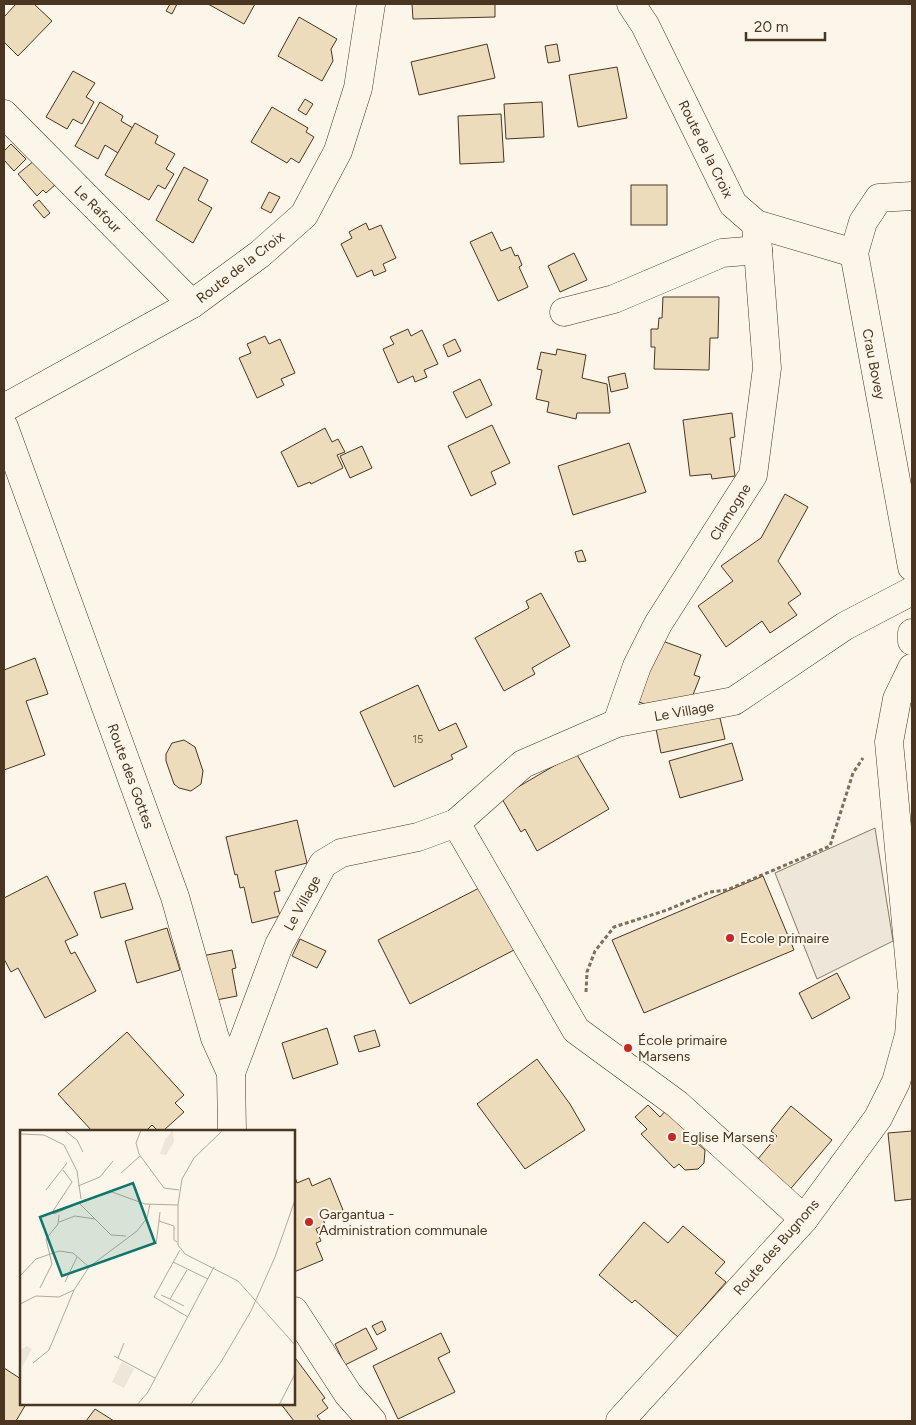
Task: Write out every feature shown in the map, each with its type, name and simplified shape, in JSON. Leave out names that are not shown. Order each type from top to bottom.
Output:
[{"type":"street","name":"Route de la Croix","points":[[4,408],[192,304],[260,254],[304,215],[338,151],[358,88],[371,4]]},
{"type":"street","name":"Route de la Croix","points":[[631,4],[645,25],[733,204],[756,224],[854,253]]},
{"type":"street","name":"Le Rafour","points":[[4,114],[192,304]]},
{"type":"street","name":"Crau Bovey","points":[[912,196],[879,198],[863,222],[854,253],[912,567]]},
{"type":"street","name":"Clamogne","points":[[617,723],[637,666],[658,624],[753,475],[768,368],[756,224]]},
{"type":"street","points":[[564,312],[614,299],[722,253],[758,250]]},
{"type":"street","name":"Route des Gottes","points":[[4,427],[172,888],[215,1038],[231,1073],[232,1130]]},
{"type":"street","name":"Le Village","points":[[231,1073],[279,945],[323,864],[341,853],[418,837],[456,823],[523,764],[617,723],[734,701],[845,626],[912,591]]},
{"type":"street","points":[[912,633],[912,641]]},
{"type":"street","points":[[912,668],[897,699],[889,742],[912,987]]},
{"type":"street","points":[[456,823],[560,1006],[576,1030],[677,1104],[804,1219]]},
{"type":"street","name":"Route des Bugnons","points":[[620,1421],[804,1219],[878,1118],[896,1082],[909,1035],[912,995]]},
{"type":"street","points":[[295,1313],[348,1394],[372,1421]]},
{"type":"path","points":[[576,1030],[585,1011],[588,972],[595,950],[614,927],[667,910],[710,892],[727,890],[830,846],[853,773],[864,757]]},
{"type":"shaded area","points":[[875,828],[893,941],[817,979],[775,873]]},
{"type":"building","points":[[16,4],[34,4],[52,21],[18,56],[4,42],[4,17]]},
{"type":"building","points":[[170,4],[177,4],[172,14],[166,11]]},
{"type":"building","points":[[208,4],[255,4],[244,24]]},
{"type":"building","points":[[412,4],[495,4],[495,17],[413,19]]},
{"type":"building","points":[[299,17],[337,39],[331,49],[333,61],[322,81],[278,56]]},
{"type":"building","points":[[487,44],[495,78],[419,95],[411,62]]},
{"type":"building","points":[[557,44],[560,61],[548,63],[545,46]]},
{"type":"building","points":[[617,67],[627,118],[578,127],[569,75]]},
{"type":"building","points":[[73,71],[95,83],[86,97],[94,102],[82,124],[73,119],[67,129],[46,117]]},
{"type":"building","points":[[305,99],[313,104],[306,115],[298,110]]},
{"type":"building","points":[[100,102],[123,116],[121,121],[133,128],[118,153],[105,145],[98,159],[75,146]]},
{"type":"building","points":[[542,102],[544,137],[506,139],[504,104]]},
{"type":"building","points":[[272,107],[308,128],[306,132],[314,137],[299,163],[291,158],[287,163],[251,142]]},
{"type":"building","points":[[501,114],[504,162],[460,164],[458,116]]},
{"type":"building","points":[[135,123],[158,136],[155,143],[175,154],[166,169],[174,174],[165,189],[158,185],[149,200],[105,175]]},
{"type":"building","points":[[11,144],[26,159],[14,171],[4,160],[4,151]]},
{"type":"building","points":[[35,160],[56,184],[46,193],[43,190],[37,196],[18,174]]},
{"type":"building","points":[[184,167],[208,180],[198,200],[212,208],[193,243],[156,220]]},
{"type":"building","points":[[631,185],[667,185],[667,225],[631,225]]},
{"type":"building","points":[[269,192],[280,197],[271,213],[261,208]]},
{"type":"building","points":[[39,200],[50,213],[44,218],[33,205]]},
{"type":"building","points":[[366,223],[369,230],[381,225],[396,258],[383,264],[386,271],[374,276],[372,270],[357,277],[341,244],[352,238],[349,232]]},
{"type":"building","points":[[492,232],[501,251],[511,247],[515,256],[518,255],[522,265],[519,267],[528,287],[498,301],[470,242]]},
{"type":"building","points":[[574,253],[587,280],[560,292],[548,266]]},
{"type":"building","points":[[663,297],[719,297],[718,338],[710,338],[709,370],[654,369],[655,347],[651,347],[651,329],[658,329],[659,318],[662,318]]},
{"type":"building","points":[[408,329],[411,336],[422,330],[438,364],[424,370],[427,377],[415,382],[413,376],[398,383],[383,349],[394,344],[390,337]]},
{"type":"building","points":[[265,336],[269,344],[280,339],[295,373],[281,379],[284,385],[257,398],[239,358],[251,353],[247,344]]},
{"type":"building","points":[[455,339],[461,351],[448,357],[443,345]]},
{"type":"building","points":[[557,349],[586,355],[582,378],[607,384],[610,413],[577,413],[576,419],[547,412],[549,402],[536,399],[542,370],[537,369],[541,352],[556,355]]},
{"type":"building","points":[[625,373],[628,388],[611,392],[608,377]]},
{"type":"building","points":[[480,379],[492,405],[466,418],[453,392]]},
{"type":"building","points":[[732,413],[735,437],[730,438],[735,476],[712,479],[711,474],[690,476],[683,420]]},
{"type":"building","points":[[492,425],[510,463],[491,472],[496,484],[471,496],[448,446]]},
{"type":"building","points":[[325,428],[332,442],[338,439],[345,452],[337,455],[343,468],[311,484],[310,482],[298,487],[281,452]]},
{"type":"building","points":[[629,443],[646,492],[573,515],[558,466]]},
{"type":"building","points":[[362,446],[372,468],[350,478],[340,456]]},
{"type":"building","points":[[785,494],[808,507],[778,561],[801,594],[788,603],[797,615],[770,633],[762,621],[726,647],[698,606],[733,581],[721,566],[761,538]]},
{"type":"building","points":[[582,550],[586,561],[578,562],[575,552]]},
{"type":"building","points":[[541,593],[570,646],[532,668],[535,674],[504,691],[475,638],[529,608],[526,601]]},
{"type":"building","points":[[654,638],[701,655],[694,675],[700,677],[689,705],[658,709],[631,699]]},
{"type":"building","points":[[35,658],[48,694],[26,701],[45,755],[4,770],[4,670]]},
{"type":"building","points":[[418,685],[439,731],[456,723],[467,747],[451,755],[453,759],[394,787],[360,712]]},
{"type":"building","points":[[718,710],[725,739],[661,753],[655,724]]},
{"type":"building","points":[[184,740],[195,747],[203,771],[201,784],[191,791],[179,788],[174,784],[166,761],[166,754],[172,743]]},
{"type":"building","points":[[732,743],[743,780],[680,798],[669,761]]},
{"type":"building","points":[[576,753],[609,809],[537,851],[525,829],[521,832],[501,797]]},
{"type":"building","points":[[297,820],[307,863],[275,871],[280,891],[274,892],[280,916],[252,923],[244,887],[240,888],[237,874],[235,875],[226,837]]},
{"type":"building","points":[[47,876],[78,935],[65,941],[71,954],[75,952],[96,991],[45,1018],[18,968],[11,972],[4,959],[4,898]]},
{"type":"building","points":[[763,876],[794,950],[644,1013],[612,940]]},
{"type":"building","points":[[125,883],[133,909],[101,918],[94,892]]},
{"type":"building","points":[[483,886],[516,949],[410,1004],[378,940]]},
{"type":"building","points":[[167,928],[180,970],[137,983],[125,941]]},
{"type":"building","points":[[300,939],[326,951],[317,968],[292,956]]},
{"type":"building","points":[[232,950],[236,968],[232,969],[237,996],[211,1001],[202,956]]},
{"type":"building","points":[[837,973],[850,998],[812,1019],[799,993]]},
{"type":"building","points":[[327,1028],[338,1064],[293,1079],[282,1043]]},
{"type":"building","points":[[375,1030],[380,1046],[359,1052],[354,1036]]},
{"type":"building","points":[[127,1032],[184,1095],[175,1103],[184,1112],[164,1130],[157,1130],[152,1125],[147,1130],[91,1130],[58,1094]]},
{"type":"building","points":[[537,1059],[570,1104],[585,1130],[525,1169],[477,1104]]},
{"type":"building","name":"Eglise Marsens","points":[[648,1105],[660,1117],[669,1107],[702,1141],[698,1144],[705,1150],[704,1163],[698,1169],[685,1170],[679,1164],[674,1168],[641,1134],[647,1129],[635,1117]]},
{"type":"building","points":[[791,1106],[832,1140],[787,1193],[753,1165],[777,1136],[771,1131]]},
{"type":"building","points":[[912,1131],[912,1199],[895,1201],[888,1133]]},
{"type":"building","name":"Gargantua - Administration communale","points":[[295,1177],[297,1183],[309,1178],[312,1186],[330,1178],[343,1210],[323,1218],[325,1225],[316,1229],[321,1241],[316,1243],[323,1260],[295,1272]]},
{"type":"building","points":[[644,1222],[668,1243],[683,1226],[725,1262],[715,1273],[726,1282],[678,1337],[635,1300],[632,1303],[599,1275]]},
{"type":"building","points":[[382,1321],[386,1330],[377,1335],[372,1326]]},
{"type":"building","points":[[366,1328],[377,1349],[345,1365],[335,1344]]},
{"type":"building","points":[[441,1333],[450,1352],[438,1358],[455,1392],[398,1419],[373,1366]]},
{"type":"building","points":[[295,1360],[325,1398],[322,1400],[328,1408],[317,1416],[321,1421],[294,1421],[282,1405],[295,1405]]},
{"type":"building","points":[[4,1368],[20,1378],[20,1405],[25,1405],[16,1421],[4,1421]]},
{"type":"building","points":[[95,1409],[114,1421],[86,1421]]},
{"type":"place","name":"Ecole primaire","points":[[730,938]]},
{"type":"place","name":"École primaire Marsens","points":[[628,1048]]},
{"type":"place","name":"Eglise Marsens","points":[[672,1137]]},
{"type":"place","name":"Gargantua - Administration communale","points":[[309,1222]]}]
